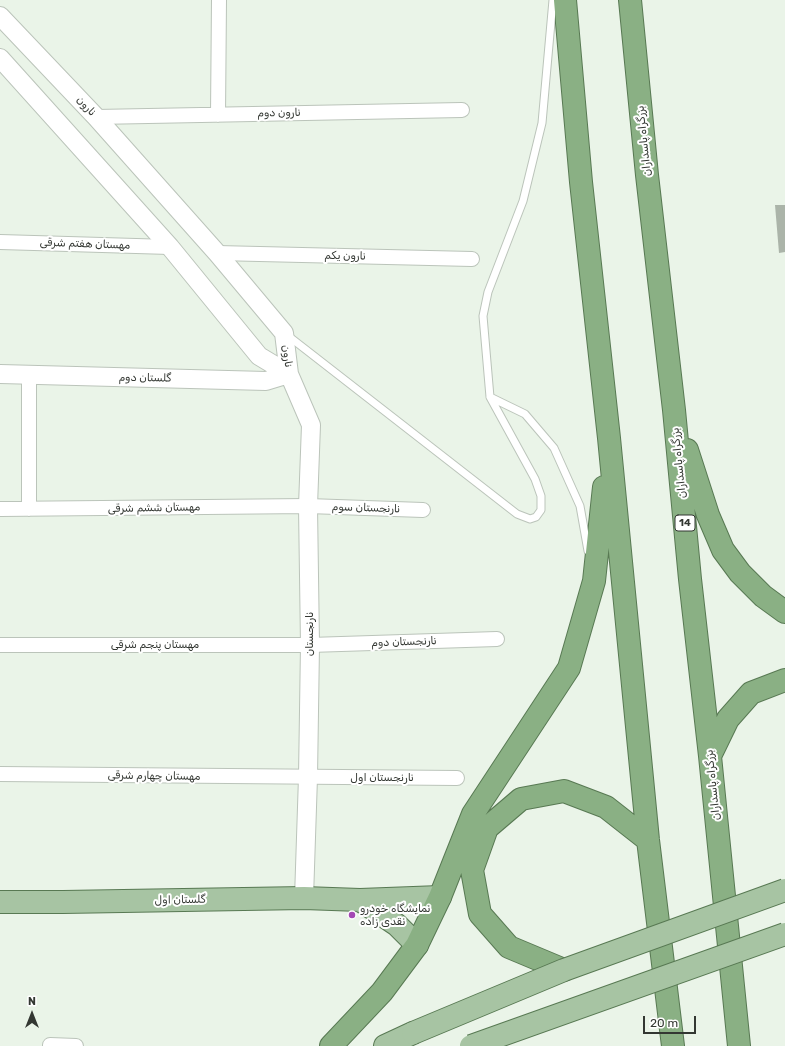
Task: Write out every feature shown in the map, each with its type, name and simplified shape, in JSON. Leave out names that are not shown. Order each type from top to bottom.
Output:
[{"type":"highway","points":[[565,0],[648,840],[673,1046]]},
{"type":"highway","name":"بزرگراه پاسداران","points":[[630,0],[647,175],[674,410],[690,579],[710,756],[739,1045]]},
{"type":"highway","points":[[674,410],[708,515],[723,550],[740,573],[763,596],[785,612]]},
{"type":"highway","points":[[331,1046],[382,992],[417,945],[440,897],[472,814],[569,668],[594,581],[609,438]]},
{"type":"highway","points":[[710,756],[728,720],[751,693],[785,680]]},
{"type":"highway","points":[[564,970],[509,947],[480,914],[472,870],[487,828],[521,799],[564,791],[606,807],[648,840]]},
{"type":"main road","points":[[385,1046],[564,970],[785,890]]},
{"type":"main road","name":"گلستان اول","points":[[0,902],[304,898],[360,900],[440,897]]},
{"type":"main road","points":[[360,900],[397,925],[417,945]]},
{"type":"main road","points":[[471,1046],[785,934]]},
{"type":"street","points":[[218,114],[219,0]]},
{"type":"street","name":"نارون","points":[[0,16],[96,117],[217,253],[284,333],[289,374]]},
{"type":"street","name":"نارون","points":[[0,58],[170,247],[259,356],[289,374]]},
{"type":"street","name":"نارون دوم","points":[[96,117],[462,110]]},
{"type":"street","name":"مهستان هفتم شرقی","points":[[0,242],[170,247]]},
{"type":"street","name":"نارون یکم","points":[[217,253],[472,259]]},
{"type":"street","name":"گلستان دوم","points":[[0,374],[266,380],[289,374]]},
{"type":"street","name":"نارنجستان","points":[[289,374],[311,425],[308,506],[310,645],[304,898]]},
{"type":"street","points":[[29,375],[29,509]]},
{"type":"street","name":"مهستان ششم شرقی","points":[[0,509],[308,506]]},
{"type":"street","name":"نارنجستان سوم","points":[[308,506],[423,510]]},
{"type":"street","name":"نارنجستان دوم","points":[[310,645],[497,640]]},
{"type":"street","name":"مهستان پنجم شرقی","points":[[0,645],[310,645]]},
{"type":"street","name":"مهستان چهارم شرقی","points":[[0,774],[308,777]]},
{"type":"street","name":"نارنجستان اول","points":[[308,777],[457,778]]},
{"type":"street","points":[[50,1045],[76,1046]]},
{"type":"lane","points":[[284,333],[517,514],[530,519],[536,517],[541,510],[541,496],[535,479],[490,397],[483,316],[488,292],[523,201],[542,123],[552,0]]},
{"type":"lane","points":[[490,397],[525,414],[554,448],[580,506],[594,581]]},
{"type":"building","points":[[775,205],[785,205],[785,252],[779,253]]},
{"type":"place","name":"نمایشگاه خودرو نقدی زاده","points":[[352,915]]}]
